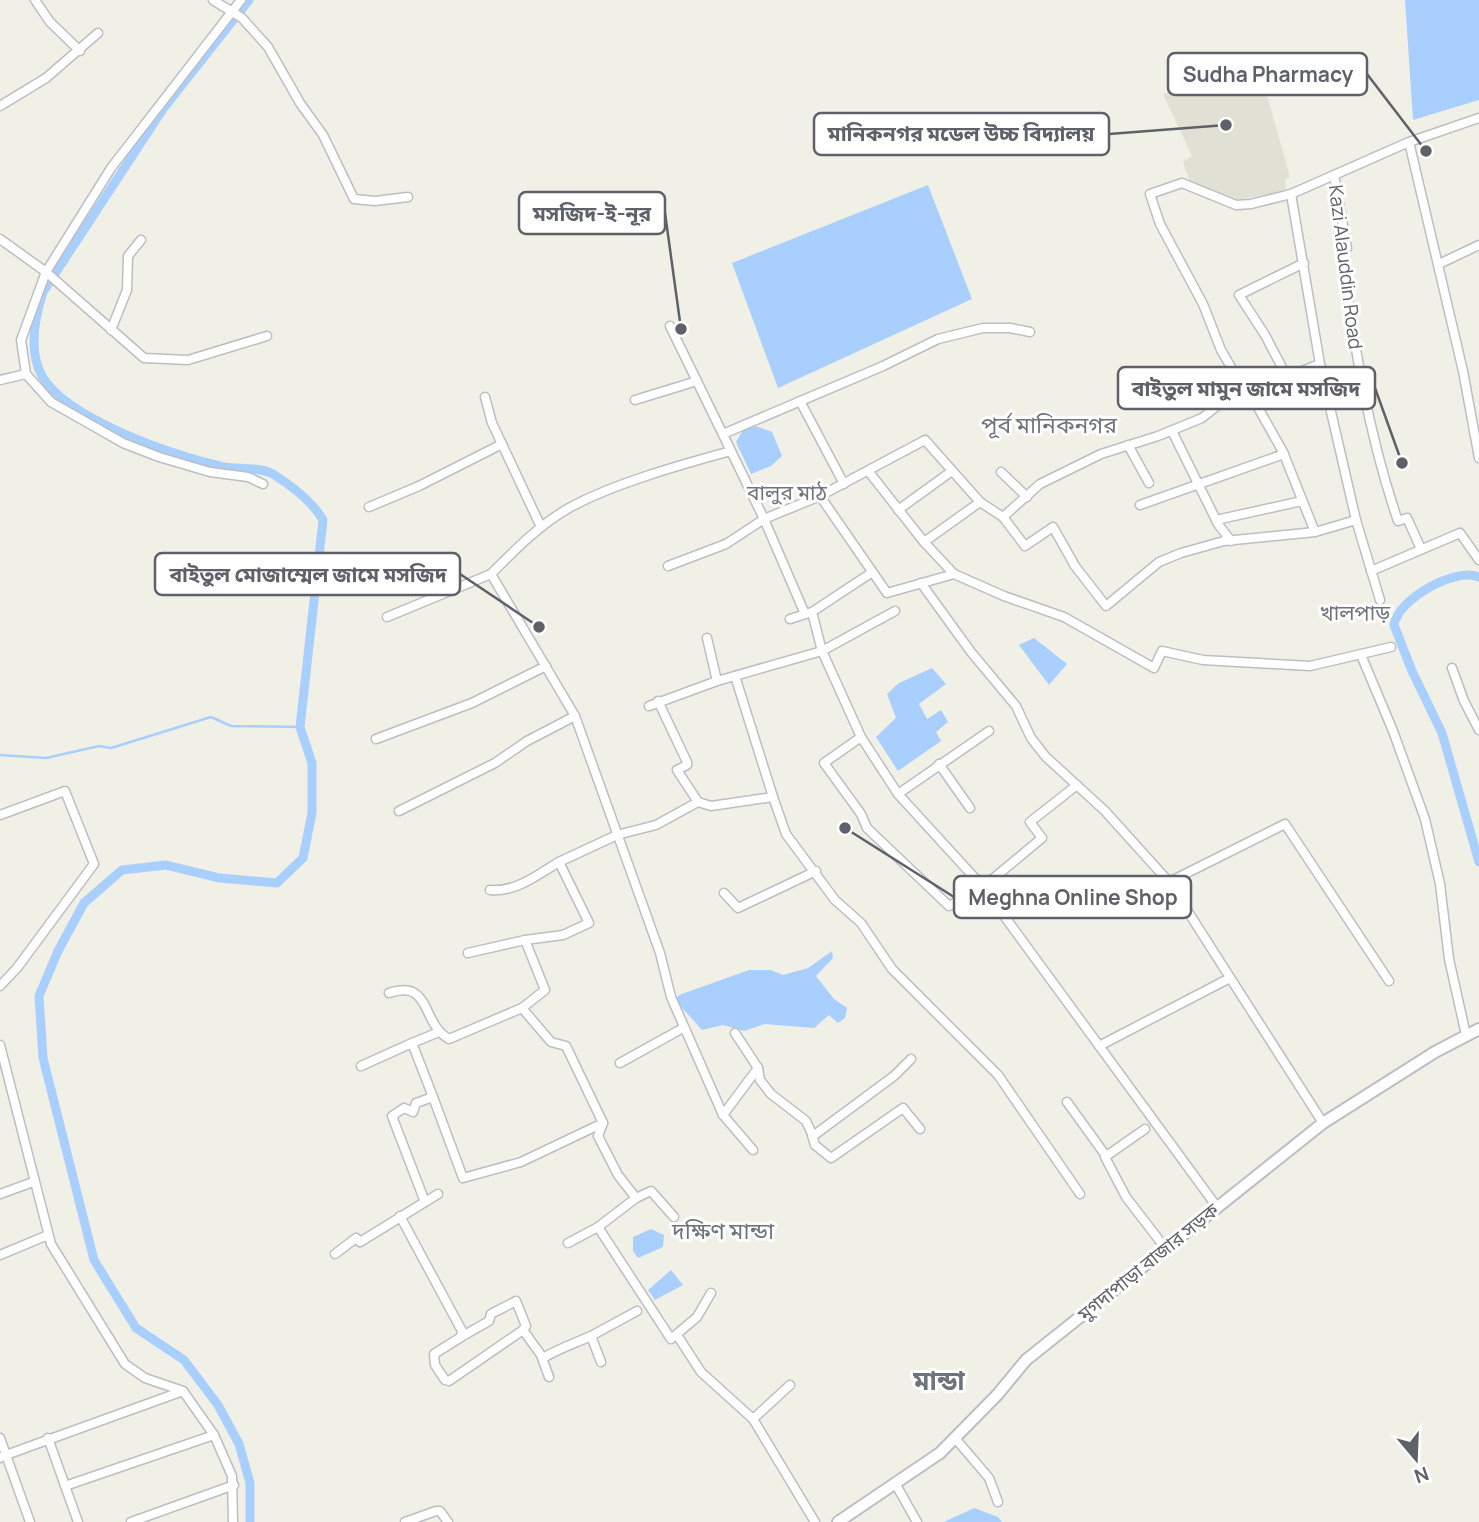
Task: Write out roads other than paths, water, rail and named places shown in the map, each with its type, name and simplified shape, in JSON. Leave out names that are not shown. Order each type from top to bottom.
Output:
[{"type":"street","points":[[35,0],[50,22],[80,51]]},
{"type":"street","points":[[214,0],[238,14],[268,47],[300,103],[323,135],[350,195],[354,199],[375,201],[408,197]]},
{"type":"street","points":[[241,0],[238,14],[111,168],[47,274],[21,340],[26,374],[51,402],[123,443],[184,465],[248,477],[263,484]]},
{"type":"street","points":[[1,102],[46,78],[98,33]]},
{"type":"street","points":[[1315,532],[1284,454],[1221,350],[1203,304],[1174,252],[1150,197],[1182,183],[1236,205],[1291,194],[1409,142],[1479,118]]},
{"type":"street","points":[[1409,142],[1439,264],[1479,458]]},
{"type":"street","name":"Kazi Alauddin Road","points":[[1334,175],[1348,248],[1342,250],[1353,338],[1371,423],[1398,521],[1407,518],[1421,549]]},
{"type":"street","points":[[1291,194],[1320,364],[1356,520],[1380,600]]},
{"type":"street","points":[[0,239],[58,282],[145,358],[162,361],[188,360],[267,336]]},
{"type":"street","points":[[111,330],[127,290],[128,256],[141,240]]},
{"type":"street","points":[[1439,264],[1479,245]]},
{"type":"street","points":[[1286,375],[1265,335],[1239,295],[1304,263]]},
{"type":"street","points":[[670,326],[809,613],[822,651],[861,737],[898,794],[983,887],[1217,1207]]},
{"type":"street","points":[[723,434],[962,331],[1010,328],[1030,332]]},
{"type":"street","points":[[1003,517],[1040,484],[1077,464],[1202,418],[1245,387],[1320,364]]},
{"type":"street","points":[[0,380],[26,374]]},
{"type":"street","points":[[635,400],[697,382]]},
{"type":"street","points":[[485,397],[502,444],[541,527]]},
{"type":"street","points":[[800,401],[844,484]]},
{"type":"street","points":[[1172,431],[1216,520],[1231,541]]},
{"type":"street","points":[[668,566],[726,544],[764,519],[869,472],[925,440],[980,502],[1003,517],[1026,546],[1053,527],[1075,566],[1106,606],[1159,562],[1231,541],[1315,532],[1356,520]]},
{"type":"street","points":[[369,507],[502,444]]},
{"type":"street","points":[[1128,445],[1149,483]]},
{"type":"street","points":[[387,617],[491,574],[541,527],[570,507],[617,488],[731,450]]},
{"type":"street","points":[[1140,505],[1284,454]]},
{"type":"street","points":[[898,510],[952,471]]},
{"type":"street","points":[[869,472],[924,542],[954,574],[1004,596],[1063,617],[1154,668],[1162,651],[1203,660],[1310,666],[1391,647]]},
{"type":"street","points":[[1001,472],[1027,497]]},
{"type":"street","points":[[820,496],[887,593],[954,574]]},
{"type":"street","points":[[1216,520],[1302,501]]},
{"type":"street","points":[[924,542],[980,502]]},
{"type":"street","points":[[1371,571],[1460,533],[1479,560]]},
{"type":"street","points":[[790,619],[809,613],[871,573]]},
{"type":"street","points":[[491,574],[575,716],[684,1028],[723,1115],[752,1150]]},
{"type":"street","points":[[921,583],[971,652],[1016,706],[1031,738],[1046,757],[1105,811],[1169,882],[1323,1123]]},
{"type":"street","points":[[649,706],[717,681],[822,651],[895,611]]},
{"type":"street","points":[[707,638],[717,681]]},
{"type":"street","points":[[1361,655],[1394,731],[1424,819],[1440,884],[1449,959],[1466,1035]]},
{"type":"street","points":[[376,739],[472,704],[545,666]]},
{"type":"street","points":[[1452,668],[1464,701],[1479,730]]},
{"type":"street","points":[[735,676],[786,834],[835,900],[861,923],[892,970],[998,1075],[1080,1194]]},
{"type":"street","points":[[658,701],[687,762],[687,765],[677,770],[698,802],[711,806],[773,797]]},
{"type":"street","points":[[399,811],[495,763],[527,741],[575,716]]},
{"type":"street","points":[[898,794],[989,731]]},
{"type":"street","points":[[861,737],[824,764],[861,814],[867,828],[949,906],[983,887],[1042,838],[1030,822],[1077,785]]},
{"type":"street","points":[[939,764],[970,808]]},
{"type":"street","points":[[0,815],[65,791],[94,864],[17,968],[0,986]]},
{"type":"street","points":[[490,890],[503,891],[527,882],[559,862],[617,835],[656,825],[698,802]]},
{"type":"street","points":[[1169,882],[1285,824],[1389,981]]},
{"type":"street","points":[[468,953],[525,940],[564,935],[589,923],[559,862]]},
{"type":"street","points":[[724,893],[738,908],[816,871]]},
{"type":"street","points":[[389,993],[405,988],[415,992],[439,1032],[453,1039],[522,1007],[545,990],[525,940]]},
{"type":"street","points":[[1099,1046],[1230,978]]},
{"type":"street","points":[[522,1007],[551,1042],[566,1046],[603,1123],[598,1136],[618,1175],[636,1198]]},
{"type":"street","points":[[620,1063],[684,1028]]},
{"type":"street","name":"মুগদাপাড়া বাজার সড়ক","points":[[838,1522],[940,1453],[998,1394],[1026,1360],[1323,1123],[1479,1029]]},
{"type":"street","points":[[361,1066],[439,1032]]},
{"type":"street","points":[[735,1033],[771,1094],[806,1121],[815,1145],[831,1158],[902,1108],[920,1129]]},
{"type":"street","points":[[411,1043],[463,1178],[521,1162],[603,1123]]},
{"type":"street","points":[[0,1045],[48,1235],[81,1295],[125,1364],[145,1378],[183,1391],[214,1436],[234,1485],[233,1522]]},
{"type":"street","points":[[812,1135],[894,1076],[911,1059]]},
{"type":"street","points":[[723,1115],[758,1068]]},
{"type":"street","points":[[425,1202],[392,1116],[404,1108],[413,1112],[416,1103],[433,1097]]},
{"type":"street","points":[[1067,1102],[1106,1156],[1126,1196],[1166,1249]]},
{"type":"street","points":[[1106,1156],[1146,1129]]},
{"type":"street","points":[[0,1194],[33,1182]]},
{"type":"street","points":[[568,1243],[598,1227],[636,1198],[651,1191],[674,1217]]},
{"type":"street","points":[[335,1254],[356,1238],[360,1242],[438,1194]]},
{"type":"street","points":[[400,1216],[462,1331],[461,1336]]},
{"type":"street","points":[[598,1227],[671,1339],[697,1317],[711,1293]]},
{"type":"street","points":[[0,1255],[48,1235]]},
{"type":"street","points":[[516,1301],[526,1326],[449,1381],[445,1380],[435,1365],[433,1354],[461,1336],[489,1321],[491,1314],[516,1301]]},
{"type":"street","points":[[543,1358],[563,1345],[574,1346],[637,1311]]},
{"type":"street","points":[[523,1330],[543,1358],[549,1377]]},
{"type":"street","points":[[677,1335],[701,1372],[753,1419],[815,1522]]},
{"type":"street","points":[[591,1336],[601,1362]]},
{"type":"street","points":[[753,1419],[790,1385]]},
{"type":"street","points":[[3,1457],[48,1438],[183,1391]]},
{"type":"street","points":[[65,1486],[214,1436]]},
{"type":"street","points":[[0,1438],[3,1457],[30,1522]]},
{"type":"street","points":[[48,1438],[78,1522]]},
{"type":"street","points":[[955,1438],[989,1478],[998,1502]]},
{"type":"street","points":[[895,1483],[917,1522]]},
{"type":"street","points":[[131,1522],[234,1485]]},
{"type":"street","points":[[405,1522],[440,1511],[448,1522]]},
{"type":"water","points":[[1405,0],[1479,0],[1479,100],[1413,120]]},
{"type":"water","points":[[928,185],[972,299],[778,388],[732,263]]},
{"type":"water","points":[[756,426],[772,432],[782,456],[771,466],[751,474],[736,442],[743,430]]},
{"type":"water","points":[[1034,638],[1067,664],[1049,685],[1019,645]]},
{"type":"water","points":[[932,668],[946,684],[919,704],[927,719],[941,710],[948,722],[936,732],[941,741],[898,771],[876,737],[896,718],[887,694],[899,683]]},
{"type":"water","points":[[832,951],[833,958],[816,976],[834,999],[847,1008],[845,1018],[838,1023],[829,1015],[814,1028],[765,1024],[744,1031],[723,1025],[702,1030],[675,1000],[679,995],[749,970],[771,970],[783,975],[808,968]]},
{"type":"water","points":[[651,1229],[664,1235],[663,1247],[638,1258],[633,1251],[633,1237]]},
{"type":"water","points":[[671,1270],[683,1285],[655,1300],[648,1290]]},
{"type":"water","points":[[974,1508],[998,1517],[1002,1522],[944,1522]]},
{"type":"waterway","points":[[249,0],[163,109],[43,292],[35,323],[34,345],[42,376],[54,392],[96,420],[176,454],[220,466],[261,470],[273,474],[301,494],[323,520],[300,727],[312,763],[312,813],[303,858],[277,883],[220,878],[166,865],[122,870],[84,903],[58,951],[39,996],[43,1058],[94,1260],[136,1328],[184,1360],[218,1405],[239,1444],[250,1483],[250,1522]]},
{"type":"waterway","points":[[1479,577],[1456,577],[1429,588],[1406,605],[1394,625],[1412,671],[1442,733],[1479,862]]},
{"type":"waterway","points":[[0,755],[46,758],[99,746],[111,748],[211,717],[231,726],[300,727]]},
{"type":"place","name":"মানিকনগর মডেল উচ্চ বিদ্যালয়","points":[[1226,125]]},
{"type":"place","name":"Sudha Pharmacy","points":[[1426,151]]},
{"type":"place","name":"মসজিদ-ই-নূর","points":[[681,329]]},
{"type":"place","name":"বাইতুল মামুন জামে মসজিদ","points":[[1402,463]]},
{"type":"place","name":"বাইতুল মোজাম্মেল জামে মসজিদ","points":[[539,627]]},
{"type":"place","name":"Meghna Online Shop","points":[[845,828]]},
{"type":"district","name":"পূর্ব মানিকনগর","points":[[1049,424]]},
{"type":"district","name":"বালুর মাঠ","points":[[787,492]]},
{"type":"district","name":"খালপাড়","points":[[1355,612]]},
{"type":"district","name":"দক্ষিণ মান্ডা","points":[[723,1230]]},
{"type":"district","name":"মান্ডা","points":[[939,1380]]}]
